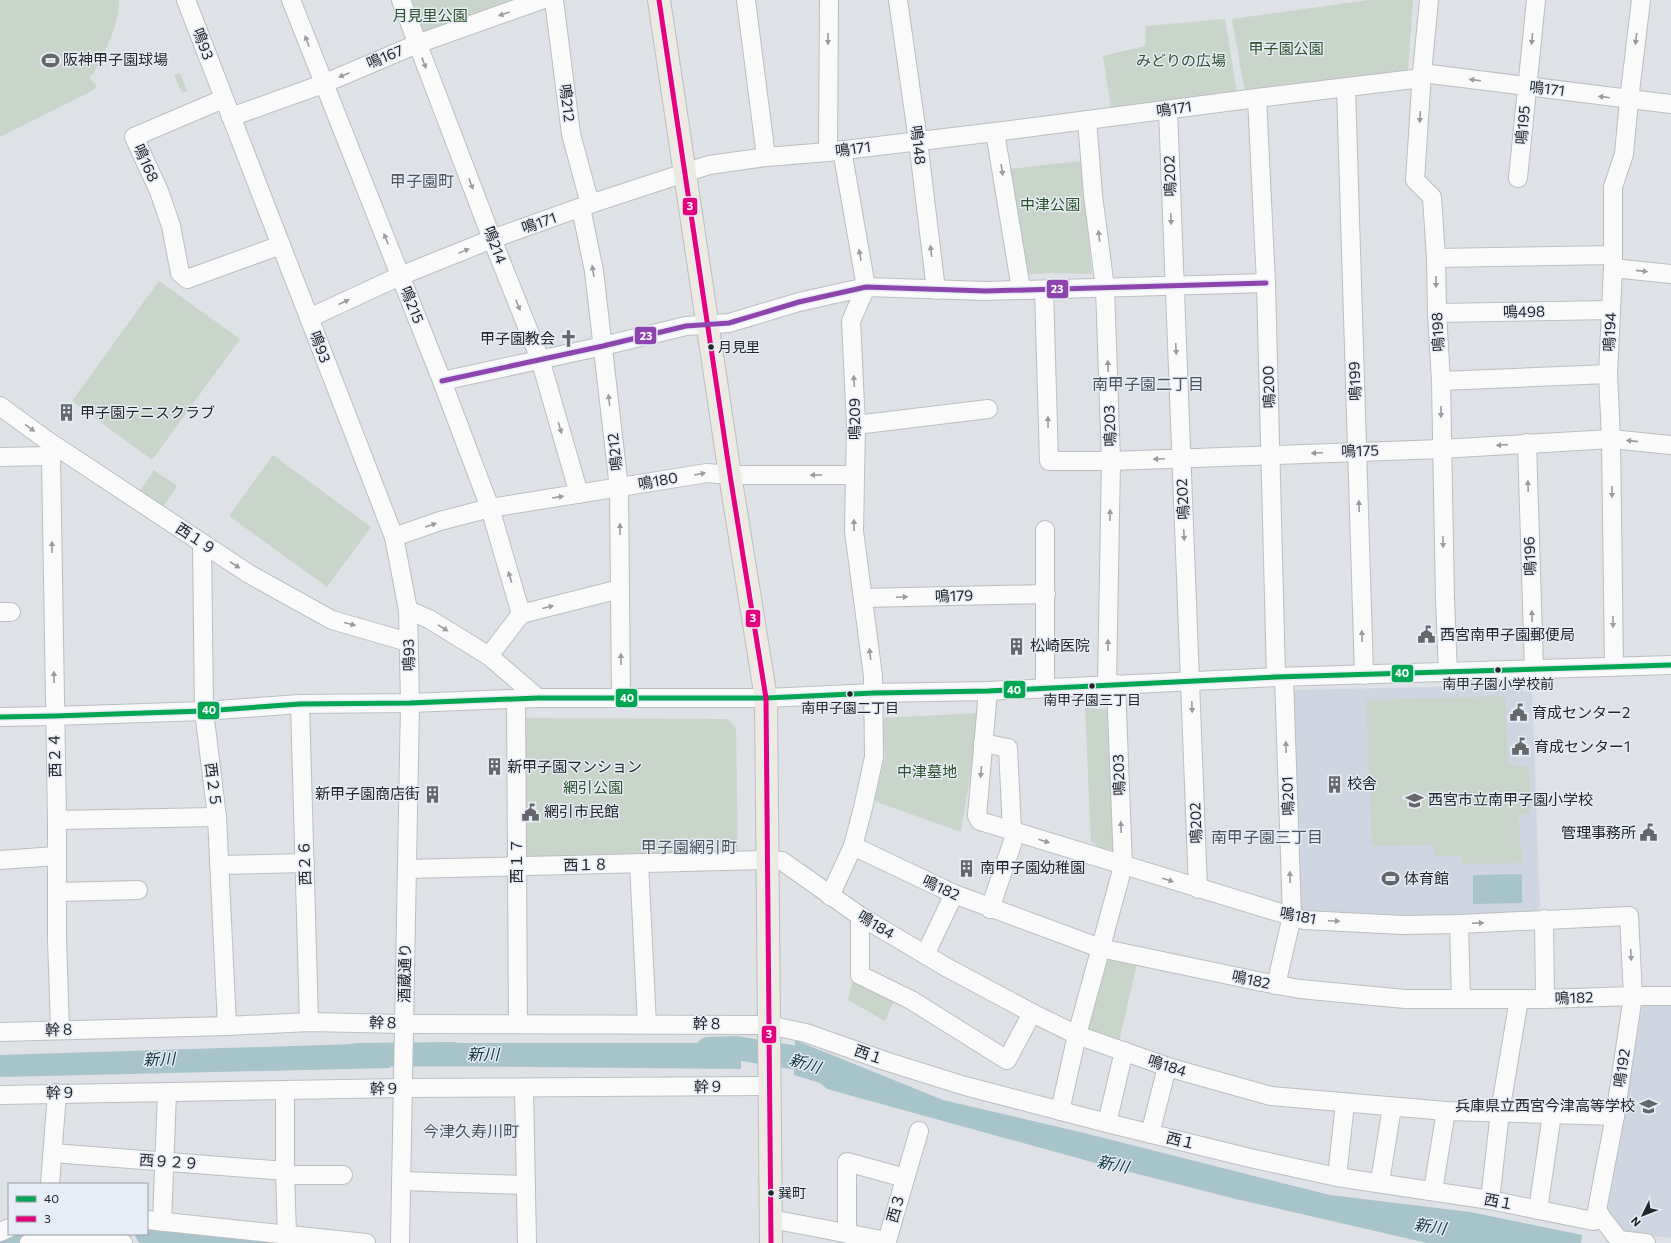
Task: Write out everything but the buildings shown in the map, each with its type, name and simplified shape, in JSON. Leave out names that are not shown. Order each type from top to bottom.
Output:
[{"type":"main road","points":[[659,0],[730,475],[766,698],[766,860],[771,1243]]},
{"type":"street","name":"鳴93","points":[[186,0],[394,538],[408,610],[410,703]]},
{"type":"street","name":"鳴215","points":[[291,0],[323,84],[442,381],[490,508],[521,614]]},
{"type":"street","name":"鳴214","points":[[401,0],[492,239],[540,359],[579,494]]},
{"type":"street","name":"鳴167","points":[[231,117],[323,84],[417,44],[541,0]]},
{"type":"street","name":"鳴212","points":[[554,0],[571,134],[586,206],[619,488],[621,698]]},
{"type":"street","points":[[746,0],[766,157]]},
{"type":"street","points":[[829,0],[835,151],[866,287]]},
{"type":"street","name":"鳴148","points":[[898,0],[918,141],[936,290]]},
{"type":"street","name":"鳴198","points":[[1430,0],[1422,76],[1415,180],[1432,196],[1441,381],[1441,449],[1448,673]]},
{"type":"street","name":"鳴195","points":[[1518,178],[1536,0]]},
{"type":"street","name":"鳴194","points":[[1614,667],[1611,439],[1608,374],[1613,262],[1613,187],[1624,154],[1628,100],[1641,0]]},
{"type":"street","name":"鳴171","points":[[309,318],[400,276],[492,239],[709,165],[766,157],[835,151],[995,132],[1346,88],[1422,76],[1671,104]]},
{"type":"street","name":"鳴199","points":[[1346,88],[1364,675]]},
{"type":"street","name":"鳴200","points":[[1257,98],[1266,283],[1280,677]]},
{"type":"street","name":"鳴168","points":[[224,100],[134,137],[159,191],[171,226],[180,273],[187,279],[281,245]]},
{"type":"street","name":"鳴202","points":[[1168,110],[1173,285],[1191,680],[1198,888]]},
{"type":"street","name":"鳴203","points":[[1060,1111],[1077,1036],[1123,866],[1111,684],[1111,461],[1105,288],[1093,195],[1087,120]]},
{"type":"street","points":[[995,132],[1021,289]]},
{"type":"street","points":[[1436,258],[1613,262],[1671,274]]},
{"type":"street","points":[[442,381],[603,346],[686,326],[729,323],[799,302],[866,287],[986,291],[1266,283]]},
{"type":"street","name":"鳴209","points":[[830,896],[853,846],[874,757],[874,693],[854,532],[856,425],[851,321],[866,287]]},
{"type":"street","name":"鳴175","points":[[1044,290],[1049,461],[1111,461],[1441,449],[1611,439],[1671,445]]},
{"type":"street","name":"鳴498","points":[[1437,313],[1611,310]]},
{"type":"street","points":[[1441,381],[1608,374]]},
{"type":"street","name":"西１９","points":[[0,406],[55,452],[202,543],[248,574],[332,620],[408,642]]},
{"type":"street","points":[[856,425],[988,409]]},
{"type":"street","name":"鳴196","points":[[1527,443],[1534,669]]},
{"type":"street","points":[[0,456],[55,452]]},
{"type":"street","name":"西２４","points":[[55,452],[54,716],[57,820],[57,939],[60,1030]]},
{"type":"street","name":"鳴180","points":[[394,538],[440,521],[490,508],[707,473],[730,475],[855,475]]},
{"type":"street","points":[[1045,530],[1045,687]]},
{"type":"street","name":"西２５","points":[[202,543],[204,711],[216,817],[227,1026]]},
{"type":"street","points":[[489,656],[521,614],[620,589]]},
{"type":"street","name":"鳴179","points":[[863,598],[1046,594]]},
{"type":"street","points":[[408,610],[429,619],[489,656],[538,698]]},
{"type":"street","points":[[0,717],[204,711],[300,704],[410,703],[538,698],[766,698],[874,693],[988,691],[1191,680],[1671,665]]},
{"type":"street","name":"鳴201","points":[[1276,985],[1292,916],[1280,677]]},
{"type":"street","points":[[988,691],[983,743],[1008,748],[1014,832],[990,909]]},
{"type":"street","name":"西１７","points":[[516,699],[518,1024]]},
{"type":"street","name":"酒蔵通り","points":[[400,1243],[410,703]]},
{"type":"street","name":"西２６","points":[[300,704],[309,1022]]},
{"type":"street","name":"鳴181","points":[[983,743],[977,816],[980,821],[1123,866],[1304,920],[1403,925],[1459,924],[1629,916]]},
{"type":"street","points":[[57,820],[216,817]]},
{"type":"street","name":"鳴182","points":[[853,846],[954,894],[990,909],[1100,948],[1276,985],[1300,989],[1404,999],[1545,999],[1671,996]]},
{"type":"street","points":[[0,860],[56,856]]},
{"type":"street","name":"西１８","points":[[406,869],[766,860]]},
{"type":"street","name":"鳴184","points":[[766,860],[782,862],[860,916],[925,955],[1032,1013],[1077,1036],[1124,1051],[1166,1067],[1271,1096],[1446,1111],[1615,1116]]},
{"type":"street","points":[[219,865],[305,863]]},
{"type":"street","points":[[639,863],[647,1024]]},
{"type":"street","points":[[57,892],[138,890]]},
{"type":"street","points":[[925,955],[954,894]]},
{"type":"street","points":[[860,916],[860,975],[911,1000],[1007,1060],[1032,1013]]},
{"type":"street","name":"鳴192","points":[[1602,1218],[1597,1210],[1615,1116],[1633,996],[1629,916]]},
{"type":"street","points":[[1544,919],[1545,999]]},
{"type":"street","points":[[1459,924],[1461,999]]},
{"type":"street","points":[[1490,1200],[1500,1112],[1519,999]]},
{"type":"street","name":"幹８","points":[[0,1032],[227,1026],[309,1022],[404,1029],[518,1024],[647,1024],[768,1030]]},
{"type":"street","name":"西１","points":[[768,1030],[806,1033],[885,1061],[965,1086],[1150,1134],[1336,1177],[1433,1190],[1592,1221],[1602,1218]]},
{"type":"street","points":[[1107,1123],[1124,1051]]},
{"type":"street","points":[[1150,1134],[1166,1067]]},
{"type":"street","name":"幹９","points":[[0,1095],[57,1093],[286,1091],[404,1081],[524,1088],[769,1080]]},
{"type":"street","points":[[524,1088],[527,1243]]},
{"type":"street","points":[[286,1091],[285,1173],[287,1235]]},
{"type":"street","points":[[50,1183],[57,1093]]},
{"type":"street","points":[[167,1093],[165,1162],[155,1221],[366,1243]]},
{"type":"street","points":[[1336,1177],[1345,1103]]},
{"type":"street","points":[[1380,1182],[1392,1107]]},
{"type":"street","points":[[1433,1190],[1446,1111]]},
{"type":"street","points":[[1538,1210],[1552,1114]]},
{"type":"street","name":"西３","points":[[771,1219],[887,1241],[919,1131]]},
{"type":"street","name":"西９２９","points":[[53,1152],[285,1173],[343,1175]]},
{"type":"street","points":[[847,1234],[847,1162],[905,1178]]},
{"type":"street","points":[[401,1181],[526,1185]]},
{"type":"street","points":[[1602,1218],[1618,1240],[1646,1243]]},
{"type":"street","points":[[40,1239],[123,1243]]},
{"type":"shaded area","name":"西宮市立南甲子園小学校","points":[[1522,685],[1523,692],[1532,692],[1540,907],[1534,914],[1403,918],[1302,914],[1297,908],[1290,690]]},
{"type":"shaded area","name":"兵庫県立西宮今津高等学校","points":[[1643,1001],[1671,1002],[1671,1238],[1626,1233],[1608,1209]]},
{"type":"green space","name":"阪神甲子園球場","points":[[0,0],[119,0],[114,29],[93,74],[89,78],[97,86],[92,91],[0,137]]},
{"type":"green space","name":"月見里公園","points":[[408,0],[514,0],[427,34],[419,32]]},
{"type":"green space","name":"甲子園公園","points":[[1369,0],[1413,0],[1408,71],[1245,93],[1232,19]]},
{"type":"green space","name":"みどりの広場","points":[[1225,19],[1237,92],[1111,109],[1103,56],[1145,46],[1146,26]]},
{"type":"green space","points":[[180,73],[187,91],[182,93],[174,75]]},
{"type":"green space","name":"中津公園","points":[[1081,161],[1092,274],[1050,273],[1024,275],[1010,169]]},
{"type":"green space","points":[[159,281],[240,339],[152,460],[72,401]]},
{"type":"green space","points":[[273,455],[371,527],[327,587],[229,516]]},
{"type":"green space","points":[[154,470],[177,486],[163,507],[140,491]]},
{"type":"green space","points":[[1505,696],[1508,765],[1529,766],[1531,814],[1519,815],[1522,863],[1462,864],[1462,856],[1435,856],[1433,845],[1372,846],[1366,700]]},
{"type":"green space","points":[[1085,708],[1110,710],[1116,851],[1101,848],[1091,842]]},
{"type":"green space","name":"中津墓地","points":[[980,713],[961,832],[874,801],[885,758],[882,718]]},
{"type":"green space","name":"網引公園","points":[[524,718],[727,719],[736,728],[738,853],[526,860],[523,854]]},
{"type":"green space","points":[[1109,958],[1137,963],[1119,1042],[1089,1029],[1086,1019],[1102,962]]},
{"type":"green space","points":[[852,982],[894,1000],[885,1021],[848,1000]]},
{"type":"water","points":[[1522,874],[1522,903],[1473,904],[1473,875]]},
{"type":"water","points":[[795,1040],[943,1100],[1088,1134],[1330,1195],[1470,1212],[1582,1235],[1581,1243],[1427,1243],[1236,1199],[1110,1167],[827,1089],[820,1083],[794,1075]]},
{"type":"water","points":[[389,1043],[390,1068],[0,1077],[0,1055]]},
{"type":"water","points":[[421,1043],[741,1043],[741,1069],[420,1066]]},
{"type":"waterway","name":"新川","points":[[708,1049],[736,1048],[797,1058],[825,1068]]},
{"type":"waterway","name":"新川","points":[[356,1055],[453,1054]]},
{"type":"waterway","points":[[148,1233],[257,1243]]},
{"type":"waterway","points":[[0,1242],[15,1235]]},
{"type":"transit line","name":"3","points":[[659,0],[730,475],[766,698],[771,1243]]},
{"type":"transit line","name":"23","points":[[442,381],[603,346],[686,326],[729,323],[799,302],[866,287],[986,291],[1266,283]]},
{"type":"transit line","name":"40","points":[[0,717],[204,711],[300,704],[410,703],[538,698],[766,698],[874,693],[988,691],[1276,677],[1671,665]]},
{"type":"place","name":"阪神甲子園球場","points":[[50,60]]},
{"type":"place","name":"甲子園教会","points":[[568,339]]},
{"type":"place","name":"月見里","points":[[711,347]]},
{"type":"place","name":"甲子園テニスクラブ","points":[[67,413]]},
{"type":"place","name":"西宮南甲子園郵便局","points":[[1427,635]]},
{"type":"place","name":"松崎医院","points":[[1017,646]]},
{"type":"place","name":"南甲子園小学校前","points":[[1498,670]]},
{"type":"place","name":"南甲子園三丁目","points":[[1092,686]]},
{"type":"place","name":"南甲子園二丁目","points":[[850,694]]},
{"type":"place","name":"育成センター2","points":[[1519,713]]},
{"type":"place","name":"育成センター1","points":[[1521,747]]},
{"type":"place","name":"新甲子園マンション","points":[[494,767]]},
{"type":"place","name":"校舎","points":[[1334,784]]},
{"type":"place","name":"新甲子園商店街","points":[[433,794]]},
{"type":"place","name":"西宮市立南甲子園小学校","points":[[1415,800]]},
{"type":"place","name":"網引市民館","points":[[531,812]]},
{"type":"place","name":"管理事務所","points":[[1649,833]]},
{"type":"place","name":"南甲子園幼稚園","points":[[967,868]]},
{"type":"place","name":"体育館","points":[[1391,879]]},
{"type":"place","name":"兵庫県立西宮今津高等学校","points":[[1648,1106]]},
{"type":"place","name":"巽町","points":[[771,1193]]},
{"type":"district","name":"甲子園町","points":[[422,181]]},
{"type":"district","name":"南甲子園二丁目","points":[[1148,384]]},
{"type":"district","name":"南甲子園三丁目","points":[[1267,837]]},
{"type":"district","name":"甲子園網引町","points":[[689,847]]},
{"type":"district","name":"今津久寿川町","points":[[471,1131]]}]
